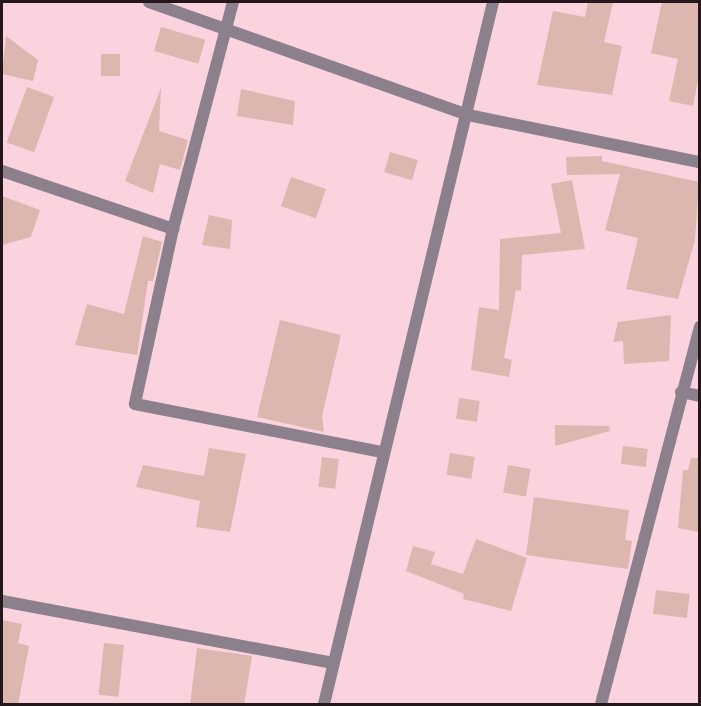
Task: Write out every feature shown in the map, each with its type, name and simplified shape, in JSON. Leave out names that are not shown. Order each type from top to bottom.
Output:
[{"type":"street","points":[[149,2],[225,31],[468,115],[699,162]]},
{"type":"street","points":[[233,2],[173,229],[135,404],[382,452]]},
{"type":"street","points":[[324,705],[382,452],[468,115],[493,2]]},
{"type":"street","points":[[2,171],[173,229]]},
{"type":"street","points":[[601,705],[699,327]]},
{"type":"street","points":[[681,392],[699,396]]},
{"type":"street","points":[[2,601],[333,663]]},
{"type":"building","points":[[588,2],[613,2],[604,42],[622,46],[612,95],[537,85],[553,11],[585,17]]},
{"type":"building","points":[[662,2],[699,2],[699,75],[693,106],[669,101],[678,59],[651,53]]},
{"type":"building","points":[[161,27],[205,40],[198,64],[154,51]]},
{"type":"building","points":[[6,36],[38,60],[33,81],[2,74]]},
{"type":"building","points":[[101,54],[120,54],[120,76],[101,76]]},
{"type":"building","points":[[27,87],[54,97],[34,152],[7,142]]},
{"type":"building","points":[[161,88],[159,131],[188,140],[180,170],[160,164],[153,193],[125,181]]},
{"type":"building","points":[[241,89],[295,101],[293,125],[237,116]]},
{"type":"building","points":[[390,152],[418,160],[412,180],[384,172]]},
{"type":"building","points":[[602,156],[602,161],[699,182],[695,240],[678,299],[626,289],[638,238],[605,230],[620,174],[567,175],[566,157]]},
{"type":"building","points":[[291,177],[326,189],[316,218],[281,206]]},
{"type":"building","points":[[572,180],[585,249],[522,255],[521,291],[516,290],[504,358],[512,360],[509,377],[471,370],[479,307],[499,310],[500,239],[561,233],[551,184]]},
{"type":"building","points":[[2,196],[40,210],[31,237],[2,245]]},
{"type":"building","points":[[209,215],[232,220],[230,249],[202,245]]},
{"type":"building","points":[[143,236],[162,242],[153,281],[148,281],[137,355],[75,345],[87,304],[124,314]]},
{"type":"building","points":[[671,315],[669,361],[624,364],[623,341],[613,342],[618,322]]},
{"type":"building","points":[[280,320],[341,335],[322,416],[324,432],[257,417]]},
{"type":"building","points":[[459,398],[480,401],[477,422],[456,419]]},
{"type":"building","points":[[555,425],[609,426],[610,431],[555,446]]},
{"type":"building","points":[[623,446],[648,449],[646,467],[621,464]]},
{"type":"building","points":[[209,448],[246,454],[230,532],[196,527],[200,501],[136,487],[143,465],[204,476]]},
{"type":"building","points":[[450,453],[475,457],[471,479],[447,475]]},
{"type":"building","points":[[322,457],[339,459],[335,489],[318,487]]},
{"type":"building","points":[[691,458],[699,458],[699,532],[678,528],[683,470],[688,470]]},
{"type":"building","points":[[508,465],[531,469],[526,497],[503,493]]},
{"type":"building","points":[[534,497],[629,510],[625,540],[632,541],[628,569],[526,555]]},
{"type":"building","points":[[476,539],[527,558],[511,611],[463,599],[464,594],[406,571],[413,546],[435,552],[431,564],[463,574]]},
{"type":"building","points":[[656,590],[690,594],[687,618],[653,614]]},
{"type":"building","points":[[2,620],[22,624],[18,643],[29,646],[18,705],[2,703]]},
{"type":"building","points":[[104,643],[124,645],[118,697],[99,695]]},
{"type":"building","points":[[197,648],[252,656],[244,705],[190,705]]}]
